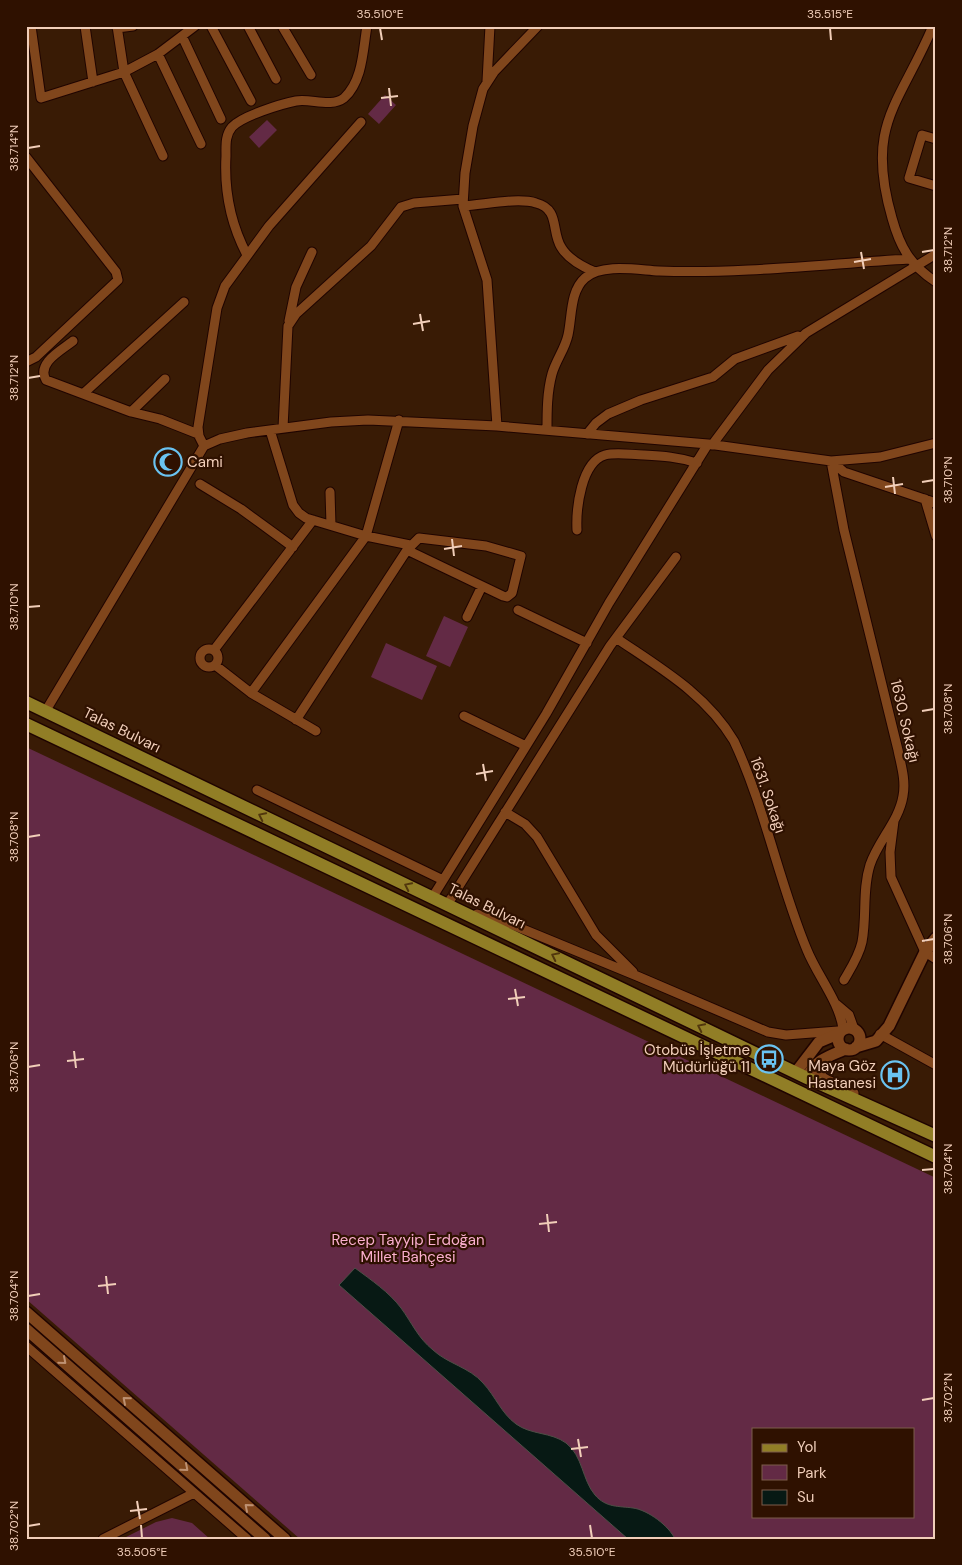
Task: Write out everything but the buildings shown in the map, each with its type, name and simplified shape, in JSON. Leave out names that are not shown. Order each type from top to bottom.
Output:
[{"type":"main road","name":"Talas Bulvarı","points":[[26,702],[796,1072],[810,1072],[904,1122],[936,1136]]},
{"type":"main road","points":[[26,724],[936,1157]]},
{"type":"main road","points":[[26,732],[936,1165]]},
{"type":"street","points":[[31,26],[42,98],[124,72],[158,54],[195,26]]},
{"type":"street","points":[[85,26],[93,82]]},
{"type":"street","points":[[133,26],[117,27],[124,72],[163,156]]},
{"type":"street","points":[[211,26],[251,101]]},
{"type":"street","points":[[248,26],[276,79]]},
{"type":"street","points":[[282,26],[311,75]]},
{"type":"street","points":[[247,255],[236,233],[226,198],[225,170],[228,133],[240,121],[296,101],[332,102],[343,98],[358,74],[367,26]]},
{"type":"street","points":[[487,82],[490,26]]},
{"type":"street","points":[[497,426],[486,280],[463,203],[471,137],[481,96],[487,82],[538,26]]},
{"type":"street","points":[[932,26],[891,108],[882,148],[886,195],[899,242],[911,262],[936,282]]},
{"type":"street","points":[[182,36],[221,118]]},
{"type":"street","points":[[158,54],[201,144]]},
{"type":"street","points":[[204,446],[198,434],[206,373],[219,301],[229,278],[269,226],[361,122]]},
{"type":"street","points":[[936,139],[922,134],[909,178],[936,186]]},
{"type":"street","points":[[26,157],[116,272],[118,280],[36,357],[26,362]]},
{"type":"street","points":[[288,326],[300,310],[371,246],[401,207],[414,202],[525,201],[542,205],[554,218],[559,244],[564,251],[580,264],[595,272]]},
{"type":"street","points":[[283,428],[288,326],[296,287],[312,252]]},
{"type":"street","points":[[547,430],[552,374],[566,343],[576,290],[583,279],[595,272],[628,270],[727,272],[786,266],[911,262],[936,254]]},
{"type":"street","points":[[432,898],[710,444],[768,370],[806,333],[911,262]]},
{"type":"street","points":[[84,393],[184,302]]},
{"type":"street","points":[[587,434],[596,423],[608,414],[641,400],[713,377],[735,359],[806,333]]},
{"type":"street","points":[[73,341],[45,364],[43,375],[46,380],[131,412],[160,419],[198,434]]},
{"type":"street","points":[[131,412],[165,379]]},
{"type":"street","points":[[45,712],[204,446],[228,436],[350,420],[399,420],[497,426],[710,444],[831,461],[880,456],[936,443]]},
{"type":"street","points":[[251,693],[366,536],[399,420]]},
{"type":"street","points":[[270,430],[293,505],[302,516],[408,547],[505,596],[511,594],[521,556],[486,546],[419,538],[408,547],[296,720]]},
{"type":"street","points":[[577,530],[578,509],[582,489],[593,464],[599,458],[612,454],[679,457],[697,463]]},
{"type":"street","points":[[831,461],[844,472],[936,503]]},
{"type":"street","name":"1630. Sokağı","points":[[831,461],[844,530],[904,778],[903,799],[870,866],[866,885],[862,942],[858,955],[844,980]]},
{"type":"street","points":[[200,484],[240,509],[293,547]]},
{"type":"street","points":[[330,492],[331,525]]},
{"type":"street","points":[[925,499],[936,536]]},
{"type":"street","points":[[214,650],[313,520]]},
{"type":"street","points":[[676,557],[616,638],[447,905],[513,925],[759,1029],[786,1035],[846,1031],[880,1034],[936,1065]]},
{"type":"street","points":[[467,618],[482,586]]},
{"type":"street","points":[[518,610],[587,643]]},
{"type":"street","name":"1631. Sokağı","points":[[616,638],[690,689],[712,710],[728,730],[740,753],[807,950],[827,991],[836,1004],[846,1031]]},
{"type":"street","points":[[214,650],[205,649],[199,656],[203,665],[209,667],[215,665]]},
{"type":"street","points":[[214,650],[218,657],[215,665]]},
{"type":"street","points":[[215,665],[251,693],[316,731]]},
{"type":"street","points":[[464,716],[526,746]]},
{"type":"street","points":[[256,790],[443,880]]},
{"type":"street","points":[[505,812],[526,824],[537,837],[596,935],[637,976]]},
{"type":"street","points":[[894,818],[890,852],[891,877],[925,952],[936,959]]},
{"type":"street","points":[[810,1072],[823,1059],[851,1048],[872,1044],[879,1038],[880,1034],[892,1021],[925,952],[936,938]]},
{"type":"street","points":[[796,1072],[815,1047],[825,1038],[846,1031],[860,1038],[851,1048]]},
{"type":"street","points":[[846,1031],[838,1042],[851,1048]]},
{"type":"street","points":[[804,1034],[815,1047]]},
{"type":"street","points":[[26,1312],[285,1539]]},
{"type":"street","points":[[26,1329],[265,1539]]},
{"type":"street","points":[[26,1346],[247,1539]]},
{"type":"street","points":[[103,1539],[194,1493]]},
{"type":"green space","points":[[385,95],[396,105],[379,124],[368,114]]},
{"type":"green space","points":[[267,120],[277,130],[259,148],[249,137]]},
{"type":"green space","points":[[444,616],[468,627],[450,667],[426,656]]},
{"type":"green space","points":[[386,643],[437,666],[422,700],[371,677]]},
{"type":"green space","name":"Recep Tayyip Erdoğan Millet Bahçesi","points":[[26,747],[936,1178],[936,1539],[300,1539],[26,1299]]},
{"type":"green space","points":[[172,1518],[192,1523],[210,1539],[122,1539],[156,1522]]},
{"type":"water","points":[[355,1268],[380,1286],[396,1302],[419,1335],[439,1355],[465,1369],[488,1388],[511,1420],[522,1428],[560,1439],[572,1448],[587,1482],[599,1499],[613,1506],[639,1509],[651,1515],[668,1529],[675,1539],[628,1539],[339,1285]]},
{"type":"place","name":"Cami","points":[[168,462]]},
{"type":"place","name":"Otobüs İşletme Müdürlüğü 11","points":[[769,1059]]},
{"type":"place","name":"Maya Göz Hastanesi","points":[[895,1075]]}]
